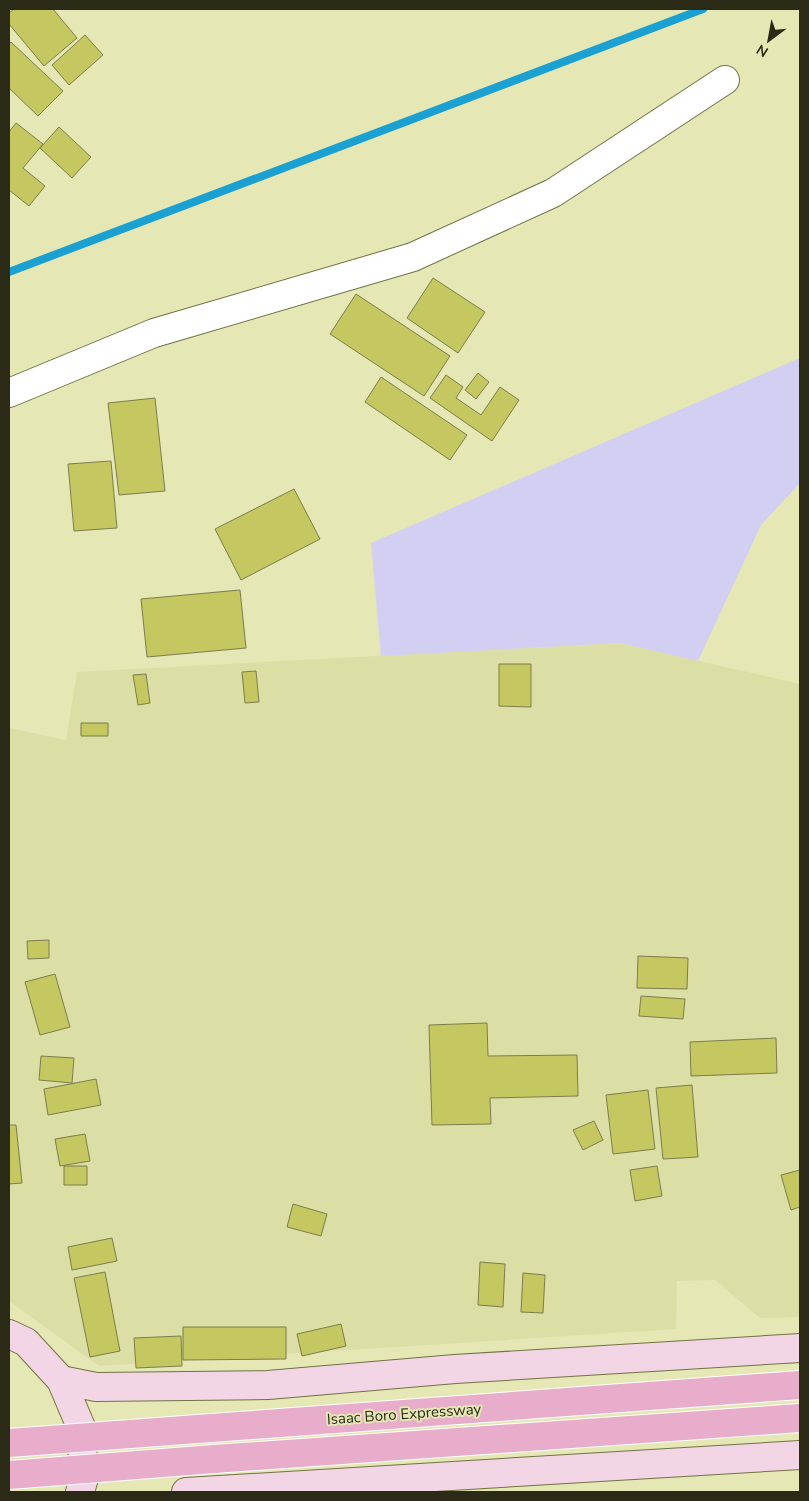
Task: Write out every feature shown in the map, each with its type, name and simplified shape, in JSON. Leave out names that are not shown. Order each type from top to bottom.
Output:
[{"type":"main road","points":[[9,1334],[26,1342],[61,1380],[81,1427],[84,1478],[80,1492]]},
{"type":"main road","points":[[61,1380],[96,1387],[268,1385],[455,1369],[800,1348]]},
{"type":"main road","name":"Isaac Boro Expressway","points":[[9,1443],[800,1385]]},
{"type":"main road","name":"Isaac Boro Expressway","points":[[9,1475],[800,1418]]},
{"type":"main road","points":[[186,1492],[800,1455]]},
{"type":"street","points":[[9,393],[154,333],[413,257],[553,193],[725,80]]},
{"type":"shaded area","points":[[800,358],[800,483],[761,525],[698,661],[620,643],[381,656],[371,543]]},
{"type":"shaded area","points":[[620,643],[800,684],[800,1317],[760,1318],[715,1280],[677,1281],[676,1329],[99,1366],[9,1301],[9,728],[66,740],[77,672]]},
{"type":"building","points":[[14,9],[53,9],[77,38],[44,66],[9,24],[9,13]]},
{"type":"building","points":[[85,35],[103,55],[69,85],[52,65]]},
{"type":"building","points":[[11,42],[63,91],[38,116],[9,88],[9,44]]},
{"type":"building","points":[[16,123],[43,144],[23,168],[45,186],[29,206],[9,190],[9,132]]},
{"type":"building","points":[[59,127],[91,157],[72,178],[40,148]]},
{"type":"building","points":[[433,278],[485,312],[458,353],[407,318]]},
{"type":"building","points":[[356,294],[450,356],[424,396],[330,334]]},
{"type":"building","points":[[478,373],[489,382],[476,399],[465,390]]},
{"type":"building","points":[[446,375],[463,387],[456,398],[481,415],[500,387],[519,400],[492,441],[430,398]]},
{"type":"building","points":[[381,377],[467,435],[450,460],[365,402]]},
{"type":"building","points":[[155,398],[165,491],[119,495],[108,403]]},
{"type":"building","points":[[111,461],[117,528],[74,531],[68,464]]},
{"type":"building","points":[[294,489],[320,539],[241,580],[215,529]]},
{"type":"building","points":[[240,590],[246,648],[147,657],[141,599]]},
{"type":"building","points":[[499,664],[531,664],[531,707],[499,706]]},
{"type":"building","points":[[256,671],[259,702],[245,703],[242,672]]},
{"type":"building","points":[[146,674],[150,703],[138,705],[133,675]]},
{"type":"building","points":[[81,723],[108,723],[108,736],[81,736]]},
{"type":"building","points":[[49,940],[49,958],[28,959],[27,941]]},
{"type":"building","points":[[638,956],[688,958],[687,989],[637,988]]},
{"type":"building","points":[[55,974],[70,1027],[40,1035],[25,982]]},
{"type":"building","points":[[641,996],[685,999],[683,1019],[639,1016]]},
{"type":"building","points":[[487,1023],[488,1056],[577,1055],[578,1096],[490,1098],[491,1124],[432,1125],[429,1025]]},
{"type":"building","points":[[776,1038],[777,1073],[691,1076],[690,1042]]},
{"type":"building","points":[[41,1056],[74,1058],[72,1083],[39,1080]]},
{"type":"building","points":[[96,1079],[101,1105],[48,1115],[44,1089]]},
{"type":"building","points":[[692,1085],[698,1157],[663,1159],[656,1088]]},
{"type":"building","points":[[648,1090],[655,1149],[613,1154],[606,1095]]},
{"type":"building","points":[[594,1121],[603,1140],[583,1150],[573,1130]]},
{"type":"building","points":[[9,1125],[16,1125],[22,1183],[9,1184]]},
{"type":"building","points":[[85,1134],[90,1161],[60,1166],[55,1139]]},
{"type":"building","points":[[64,1166],[87,1166],[87,1185],[64,1185]]},
{"type":"building","points":[[657,1166],[662,1196],[635,1201],[630,1170]]},
{"type":"building","points":[[800,1170],[800,1207],[791,1210],[781,1175]]},
{"type":"building","points":[[293,1204],[327,1214],[321,1236],[287,1227]]},
{"type":"building","points":[[112,1238],[117,1261],[72,1270],[68,1247]]},
{"type":"building","points":[[480,1262],[505,1264],[503,1307],[478,1305]]},
{"type":"building","points":[[105,1272],[120,1351],[90,1357],[74,1278]]},
{"type":"building","points":[[523,1273],[545,1275],[543,1313],[521,1312]]},
{"type":"building","points":[[341,1324],[346,1346],[302,1356],[297,1334]]},
{"type":"building","points":[[183,1327],[286,1327],[286,1359],[183,1360]]},
{"type":"building","points":[[181,1336],[182,1366],[136,1368],[134,1338]]},
{"type":"waterway","points":[[9,272],[703,9]]}]
